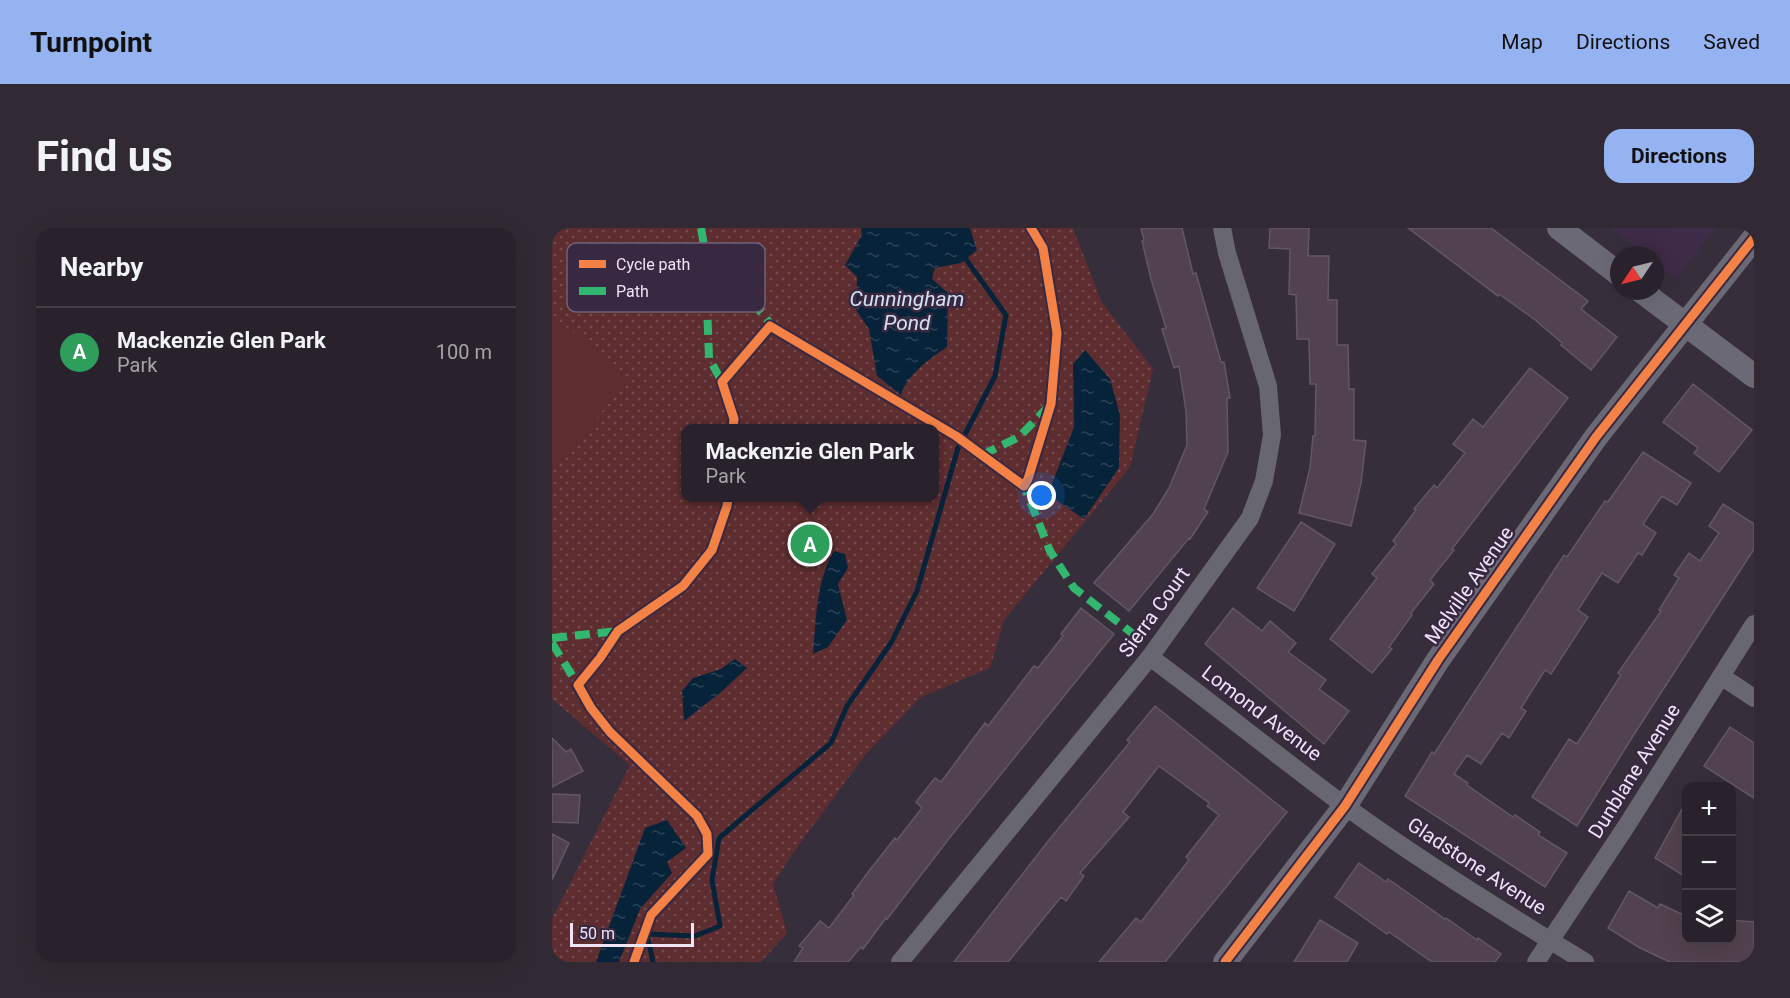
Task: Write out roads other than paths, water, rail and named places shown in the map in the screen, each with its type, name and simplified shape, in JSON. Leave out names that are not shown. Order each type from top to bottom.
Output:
[{"type":"street","name":"Sierra Court","points":[[900,962],[1150,657],[1250,518],[1264,482],[1272,435],[1268,386],[1227,253],[1222,228]]},
{"type":"street","points":[[1559,228],[1610,267]]},
{"type":"street","name":"Melville Avenue","points":[[1225,962],[1346,806],[1438,660],[1596,437],[1754,238]]},
{"type":"street","points":[[1653,300],[1754,376]]},
{"type":"street","name":"Dunblane Avenue","points":[[1536,962],[1628,825],[1754,624]]},
{"type":"street","name":"Lomond Avenue","points":[[1150,657],[1346,806]]},
{"type":"street","points":[[1721,676],[1754,698]]},
{"type":"street","name":"Gladstone Avenue","points":[[1346,806],[1456,881],[1585,962]]},
{"type":"water","name":"Cunningham Pond","points":[[861,228],[970,228],[977,250],[961,263],[935,268],[932,279],[948,293],[947,347],[913,374],[901,395],[877,376],[869,329],[856,310],[857,277],[845,265],[862,235]]},
{"type":"water","points":[[1085,350],[1110,379],[1120,415],[1119,468],[1084,519],[1056,500],[1051,486],[1074,427],[1073,364]]},
{"type":"water","points":[[834,551],[845,554],[848,568],[838,584],[847,620],[828,647],[813,654],[820,588]]},
{"type":"water","points":[[735,659],[747,668],[684,721],[682,691],[693,678],[721,669]]},
{"type":"water","points":[[667,820],[686,848],[667,862],[672,873],[640,909],[619,962],[596,962],[645,828]]},
{"type":"waterway","points":[[653,962],[647,934],[695,936],[720,926],[712,880],[719,838],[831,743],[847,706],[891,643],[917,591],[958,448],[995,376],[1006,315],[963,255]]},
{"type":"place","name":"Mackenzie Glen Park","points":[[810,544]]}]
